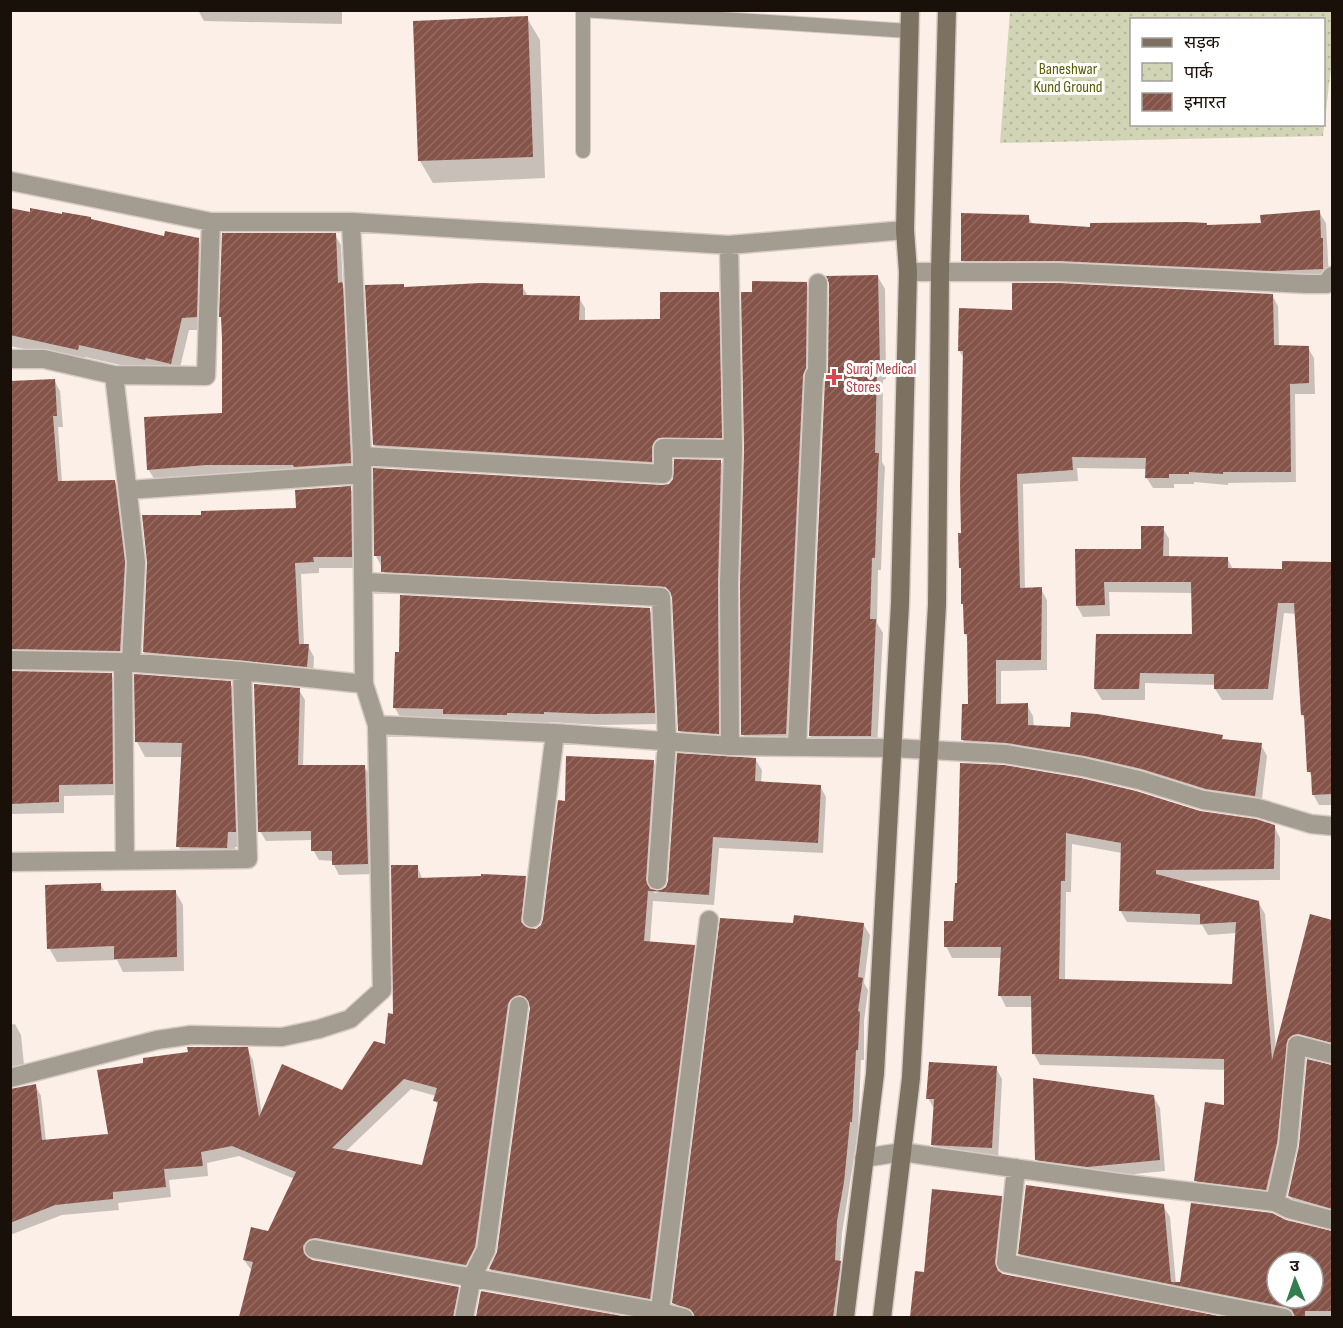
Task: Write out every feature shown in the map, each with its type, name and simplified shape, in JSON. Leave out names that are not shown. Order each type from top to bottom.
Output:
[{"type":"street","points":[[845,1317],[875,1074],[887,874],[900,604],[908,272],[905,230],[910,10]]},
{"type":"street","points":[[882,1317],[911,1078],[937,605],[940,273],[947,10]]},
{"type":"street","points":[[10,182],[211,222],[351,222],[729,245],[905,230]]},
{"type":"street","points":[[10,360],[44,359],[114,375],[206,376],[211,222]]},
{"type":"street","points":[[10,1078],[157,1040],[191,1035],[282,1037],[319,1029],[351,1019],[382,990],[377,725],[364,684],[362,465],[351,222]]},
{"type":"street","points":[[729,245],[733,449],[729,584],[730,746]]},
{"type":"street","points":[[908,272],[1059,272],[1326,284],[1332,276]]},
{"type":"street","points":[[797,746],[814,376],[817,371],[818,283]]},
{"type":"street","points":[[114,375],[136,562],[127,662],[125,861]]},
{"type":"street","points":[[128,490],[362,465],[663,474],[663,448],[733,449]]},
{"type":"street","points":[[364,582],[661,597],[667,741],[657,880]]},
{"type":"street","points":[[10,660],[127,662],[364,684]]},
{"type":"street","points":[[10,862],[248,859],[242,671]]},
{"type":"street","points":[[377,725],[555,733],[730,746],[929,749],[1005,754],[1083,766],[1203,800],[1258,808],[1311,824],[1332,826]]},
{"type":"street","points":[[532,918],[555,733]]},
{"type":"street","points":[[660,1315],[709,920]]},
{"type":"street","points":[[464,1317],[472,1277],[486,1250],[519,1006]]},
{"type":"street","points":[[1275,1202],[1288,1145],[1297,1045],[1332,1054]]},
{"type":"street","points":[[864,1158],[902,1152],[1119,1184],[1275,1202],[1289,1209],[1332,1220]]},
{"type":"street","points":[[1016,1168],[1006,1263],[1272,1316]]},
{"type":"street","points":[[314,1249],[472,1277],[660,1315],[684,1317]]},
{"type":"lane","points":[[583,151],[583,11],[909,31]]},
{"type":"green space","name":"Baneshwar Kund Ground","points":[[1010,11],[1332,11],[1332,60],[1325,119],[1325,18],[1130,18],[1130,126],[1324,126],[1323,136],[1000,143]]},
{"type":"building","points":[[528,16],[533,157],[418,161],[413,21]]},
{"type":"building","points":[[10,208],[30,212],[30,208],[62,214],[62,212],[164,236],[165,231],[199,238],[197,317],[182,318],[171,364],[79,345],[78,350],[10,335]]},
{"type":"building","points":[[1320,210],[1323,269],[1272,271],[1060,261],[961,261],[961,213],[1029,215],[1029,223],[1090,227],[1090,223],[1187,222],[1207,223],[1207,225],[1261,223],[1260,215]]},
{"type":"building","points":[[222,233],[336,233],[338,283],[342,282],[343,285],[351,463],[294,467],[293,465],[206,465],[147,470],[144,417],[222,413],[222,339],[221,317],[219,317]]},
{"type":"building","points":[[878,275],[880,368],[877,368],[875,453],[879,453],[870,619],[876,619],[871,736],[809,736],[825,379],[828,371],[829,283],[826,276]]},
{"type":"building","points":[[752,281],[807,282],[806,368],[803,375],[786,734],[741,735],[740,584],[744,449],[741,292],[752,292]]},
{"type":"building","points":[[481,283],[523,284],[523,295],[580,296],[579,320],[660,319],[660,292],[719,292],[722,438],[658,438],[652,447],[652,462],[373,445],[365,285],[404,284],[404,287]]},
{"type":"building","points":[[1012,283],[1059,283],[1273,294],[1274,345],[1309,346],[1309,383],[1290,384],[1291,472],[1223,472],[1223,474],[1189,472],[1189,474],[1169,474],[1169,478],[1145,478],[1146,458],[1072,457],[1073,470],[1017,474],[1020,588],[1042,587],[1041,660],[996,660],[996,704],[1028,703],[1028,725],[1070,727],[1071,712],[1097,714],[1223,735],[1222,739],[1262,743],[1255,796],[1206,789],[1142,769],[1085,756],[1007,743],[961,740],[962,704],[968,704],[967,634],[964,634],[963,604],[961,604],[958,533],[961,533],[963,351],[958,351],[959,308],[1012,310]]},
{"type":"building","points":[[55,379],[57,416],[53,416],[58,481],[115,480],[125,562],[120,651],[10,649],[10,381]]},
{"type":"building","points":[[674,459],[721,460],[718,584],[719,734],[678,731],[672,597],[666,587],[381,572],[381,556],[374,556],[373,468],[662,485],[669,484],[673,479]]},
{"type":"building","points":[[351,486],[352,557],[313,557],[314,562],[295,563],[299,644],[309,644],[307,667],[143,652],[147,562],[142,515],[201,515],[201,511],[296,508],[295,490]]},
{"type":"building","points":[[1141,526],[1164,526],[1163,556],[1228,557],[1228,568],[1282,569],[1282,561],[1332,562],[1332,794],[1312,795],[1311,772],[1307,772],[1294,603],[1278,603],[1268,689],[1214,689],[1214,674],[1140,673],[1139,689],[1094,689],[1096,634],[1192,634],[1191,582],[1104,582],[1105,605],[1076,606],[1075,549],[1141,549]]},
{"type":"building","points":[[400,595],[650,608],[655,713],[443,714],[443,709],[393,708],[395,652],[399,652]]},
{"type":"building","points":[[10,671],[112,673],[113,784],[59,785],[59,802],[10,804]]},
{"type":"building","points":[[134,674],[231,681],[236,832],[228,832],[227,848],[176,847],[182,743],[135,742]]},
{"type":"building","points":[[254,684],[300,688],[298,765],[365,765],[368,864],[332,865],[332,851],[311,851],[311,831],[258,832]]},
{"type":"building","points":[[677,753],[756,758],[755,781],[821,785],[818,843],[713,837],[709,895],[648,891],[644,941],[695,945],[650,1299],[489,1269],[497,1252],[530,1008],[526,998],[520,995],[511,999],[508,1004],[475,1247],[466,1265],[316,1238],[310,1239],[303,1246],[304,1253],[312,1260],[459,1287],[453,1317],[239,1317],[253,1262],[243,1260],[251,1227],[268,1231],[296,1172],[232,1146],[201,1152],[203,1166],[164,1169],[166,1187],[113,1192],[113,1199],[55,1205],[10,1223],[10,1089],[36,1084],[42,1140],[108,1134],[97,1070],[143,1063],[143,1058],[188,1052],[187,1047],[248,1047],[259,1117],[282,1064],[342,1090],[374,1041],[385,1044],[388,1013],[393,1014],[391,865],[418,865],[418,878],[481,876],[481,874],[526,876],[521,922],[526,927],[536,929],[541,925],[558,800],[565,801],[566,756],[654,760],[646,880],[650,889],[661,890],[666,887]],"holes":[[[404,1079],[437,1088],[433,1101],[438,1102],[422,1165],[332,1148]]]},
{"type":"building","points":[[960,763],[1004,765],[1081,778],[1136,791],[1200,811],[1256,819],[1275,825],[1274,869],[1156,870],[1156,874],[1259,901],[1272,1060],[1310,914],[1332,920],[1332,1043],[1299,1034],[1288,1039],[1277,1143],[1266,1190],[1194,1181],[1205,1102],[1224,1105],[1224,1059],[1032,1054],[1031,996],[998,996],[1001,947],[944,947],[944,921],[953,921],[955,883],[957,883]],"holes":[[[1066,833],[1121,843],[1119,911],[1200,914],[1200,924],[1236,922],[1232,984],[1059,979],[1061,881],[1065,881]]]},
{"type":"building","points":[[101,883],[101,891],[176,890],[177,957],[114,959],[114,946],[47,949],[45,885]]},
{"type":"building","points":[[794,915],[864,923],[858,977],[863,978],[858,1011],[860,1012],[858,1050],[856,1050],[852,1122],[850,1122],[844,1182],[837,1221],[835,1260],[841,1261],[833,1317],[695,1317],[691,1310],[672,1303],[720,918],[793,923]]},
{"type":"building","points":[[1307,1059],[1332,1065],[1332,1209],[1288,1196],[1299,1146]]},
{"type":"building","points":[[929,1062],[997,1066],[992,1148],[931,1145],[934,1099],[926,1099]]},
{"type":"building","points":[[1033,1078],[1154,1095],[1160,1160],[1087,1167],[1035,1160]]},
{"type":"building","points":[[1026,1185],[1164,1204],[1171,1282],[1180,1282],[1191,1203],[1272,1213],[1286,1220],[1332,1231],[1332,1311],[1305,1311],[1305,1317],[1295,1317],[1292,1310],[1325,1310],[1325,1250],[1265,1250],[1265,1303],[1018,1254]]},
{"type":"building","points":[[932,1189],[1002,1196],[995,1262],[998,1271],[1003,1274],[1224,1317],[910,1317],[915,1271],[924,1272]]},
{"type":"building","points":[[481,1291],[628,1317],[476,1317]]},
{"type":"place","name":"Suraj Medical Stores","points":[[834,377]]}]
